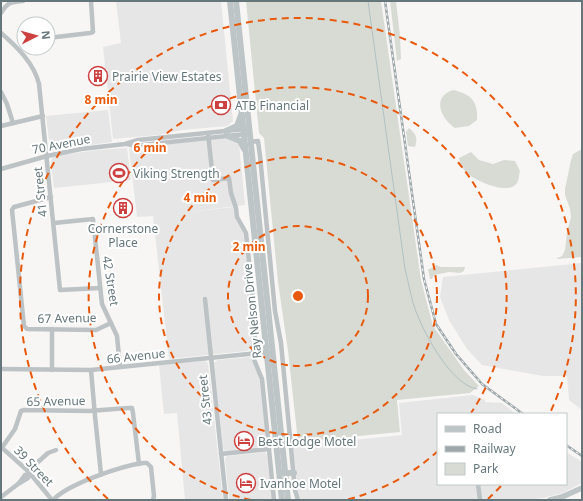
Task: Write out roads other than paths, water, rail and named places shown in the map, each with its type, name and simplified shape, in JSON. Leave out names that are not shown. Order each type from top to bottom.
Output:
[{"type":"highway","name":"Ray Nelson Drive","points":[[230,1],[242,112],[251,142],[282,500]]},
{"type":"highway","name":"Ray Nelson Drive","points":[[236,1],[247,131],[247,156],[288,500]]},
{"type":"highway","points":[[242,112],[237,126],[227,133],[240,141],[247,156]]},
{"type":"highway","points":[[285,473],[294,473]]},
{"type":"main road","points":[[550,500],[562,497],[582,488]]},
{"type":"street","points":[[1,13],[7,5],[24,1]]},
{"type":"street","points":[[56,37],[92,33],[94,31],[91,1]]},
{"type":"street","name":"41 Street","points":[[1,33],[16,47]]},
{"type":"street","name":"41 Street","points":[[24,56],[37,77],[43,116],[60,290],[100,288]]},
{"type":"street","points":[[1,92],[7,104],[13,123]]},
{"type":"street","points":[[1,126],[43,116]]},
{"type":"street","name":"70 Avenue","points":[[1,169],[47,156],[81,149],[125,144],[136,146],[247,131]]},
{"type":"street","points":[[208,136],[213,180],[229,178],[237,217],[246,233],[256,326],[253,353],[254,362],[259,368],[262,379],[274,500]]},
{"type":"street","points":[[251,142],[258,141],[260,156],[275,311],[281,343],[298,500]]},
{"type":"street","name":"67 Avenue","points":[[51,197],[14,207],[12,210],[24,326],[27,329],[96,330],[111,323]]},
{"type":"street","name":"42 Street","points":[[54,223],[93,219],[102,304],[117,336],[120,367]]},
{"type":"street","name":"43 Street","points":[[205,299],[226,500]]},
{"type":"street","points":[[52,329],[52,370]]},
{"type":"street","name":"66 Avenue","points":[[1,369],[91,370],[270,352]]},
{"type":"street","points":[[91,370],[101,474]]},
{"type":"street","name":"65 Avenue","points":[[1,448],[15,429],[21,411],[24,410],[94,410],[132,408],[139,464]]},
{"type":"street","name":"39 Street","points":[[1,448],[29,473],[53,500]]},
{"type":"street","points":[[221,454],[269,449]]},
{"type":"street","points":[[2,498],[18,484],[28,478],[29,473],[48,453],[56,450]]},
{"type":"street","points":[[53,500],[67,490],[101,474],[139,464],[147,464],[151,467],[154,496],[153,500]]},
{"type":"street","points":[[478,485],[480,500]]},
{"type":"waterway","points":[[368,1],[405,269],[413,303],[421,324],[433,347],[449,370],[468,386],[477,389]]},
{"type":"railway","points":[[385,1],[424,279],[436,324],[456,354],[482,384],[522,413]]},
{"type":"railway","points":[[567,446],[582,456]]},
{"type":"place","name":"Prairie View Estates","points":[[98,76]]},
{"type":"place","name":"ATB Financial","points":[[221,105]]},
{"type":"place","name":"Viking Strength","points":[[119,173]]},
{"type":"place","name":"Cornerstone Place","points":[[123,208]]},
{"type":"place","name":"Best Lodge Motel","points":[[244,441]]},
{"type":"place","name":"Ivanhoe Motel","points":[[246,483]]}]
